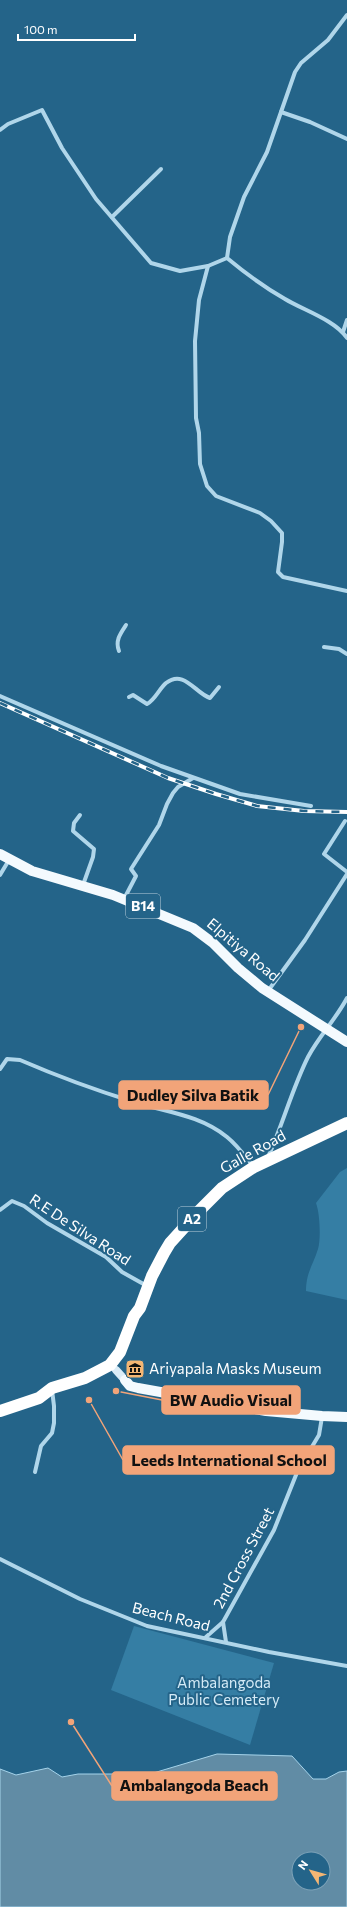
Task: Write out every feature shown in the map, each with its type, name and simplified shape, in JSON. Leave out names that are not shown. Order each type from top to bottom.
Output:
[{"type":"highway","name":"Galle Road","points":[[0,1411],[39,1398],[52,1388],[84,1378],[92,1373],[103,1370],[113,1362],[120,1352],[134,1316],[140,1308],[157,1265],[170,1243],[222,1188],[267,1159],[347,1123]]},
{"type":"highway","name":"Galle Road","points":[[84,1378],[93,1380],[108,1376],[116,1370],[127,1352],[140,1318],[140,1308]]},
{"type":"main road","name":"Elpitiya Road","points":[[0,854],[32,871],[83,885],[124,899],[193,928],[214,943],[238,968],[268,992],[347,1042]]},
{"type":"main road","points":[[125,1380],[130,1386],[138,1388],[266,1411],[347,1417]]},
{"type":"street","points":[[226,258],[230,237],[244,197],[267,152],[295,72],[301,63],[328,40],[347,15]]},
{"type":"street","points":[[0,130],[8,124],[42,110],[62,148],[96,199],[151,263],[180,271],[208,266],[226,258]]},
{"type":"street","points":[[282,112],[310,122],[347,139]]},
{"type":"street","points":[[112,217],[161,169]]},
{"type":"street","points":[[226,258],[280,296],[343,332],[347,338]]},
{"type":"street","points":[[208,266],[198,311],[195,375],[197,390],[196,418],[199,433],[200,464],[207,486],[216,496],[267,517],[282,533],[278,572],[283,577],[347,591]]},
{"type":"street","points":[[343,332],[347,320]]},
{"type":"street","points":[[119,651],[117,640],[126,625]]},
{"type":"street","points":[[324,647],[339,649],[347,654]]},
{"type":"street","points":[[129,697],[134,695],[147,704],[166,684],[177,679],[185,680],[210,698],[219,687]]},
{"type":"street","points":[[0,696],[161,766],[193,778],[240,794],[311,806]]},
{"type":"street","points":[[124,899],[136,876],[131,869],[159,825],[169,799],[178,787],[193,778]]},
{"type":"street","points":[[80,814],[74,823],[73,831],[94,849],[93,857],[83,885]]},
{"type":"street","points":[[268,992],[305,940],[347,873],[324,854],[345,821]]},
{"type":"street","points":[[0,875],[10,859]]},
{"type":"street","points":[[267,1159],[285,1118],[297,1080],[309,1055],[347,998]]},
{"type":"street","points":[[0,1069],[7,1059],[20,1060],[92,1088],[134,1102],[183,1114],[226,1136],[254,1167]]},
{"type":"street","name":"R.E De Silva Road","points":[[0,1210],[12,1201],[24,1206],[48,1223],[106,1257],[122,1272],[148,1286]]},
{"type":"street","points":[[116,1370],[125,1380]]},
{"type":"street","points":[[35,1472],[41,1446],[52,1433],[54,1423],[54,1406],[52,1388]]},
{"type":"street","name":"2nd Cross Street","points":[[206,1637],[223,1622],[274,1530],[298,1470],[319,1435],[322,1416]]},
{"type":"street","name":"Beach Road","points":[[0,1559],[52,1586],[121,1617],[147,1626],[347,1666]]},
{"type":"street","name":"2nd Cross Street","points":[[223,1622],[226,1642]]},
{"type":"green space","points":[[347,1168],[347,1300],[306,1291],[306,1285],[308,1274],[319,1245],[320,1233],[316,1203],[340,1172]]},
{"type":"green space","name":"Ambalangoda Public Cemetery","points":[[134,1626],[274,1663],[250,1745],[111,1690]]},
{"type":"shaded area","points":[[217,1754],[292,1756],[313,1779],[326,1779],[339,1772],[347,1771],[347,1907],[0,1907],[0,1769],[16,1775],[48,1768],[62,1777],[78,1774],[150,1774]]},
{"type":"railway","points":[[0,703],[168,778],[216,794],[257,806],[304,811],[347,812]]},
{"type":"place","name":"Dudley Silva Batik","points":[[301,1027]]},
{"type":"place","name":"Ariyapala Masks Museum","points":[[135,1369]]},
{"type":"place","name":"BW Audio Visual","points":[[116,1391]]},
{"type":"place","name":"Leeds International School","points":[[89,1400]]},
{"type":"place","name":"Ambalangoda Beach","points":[[71,1722]]}]
